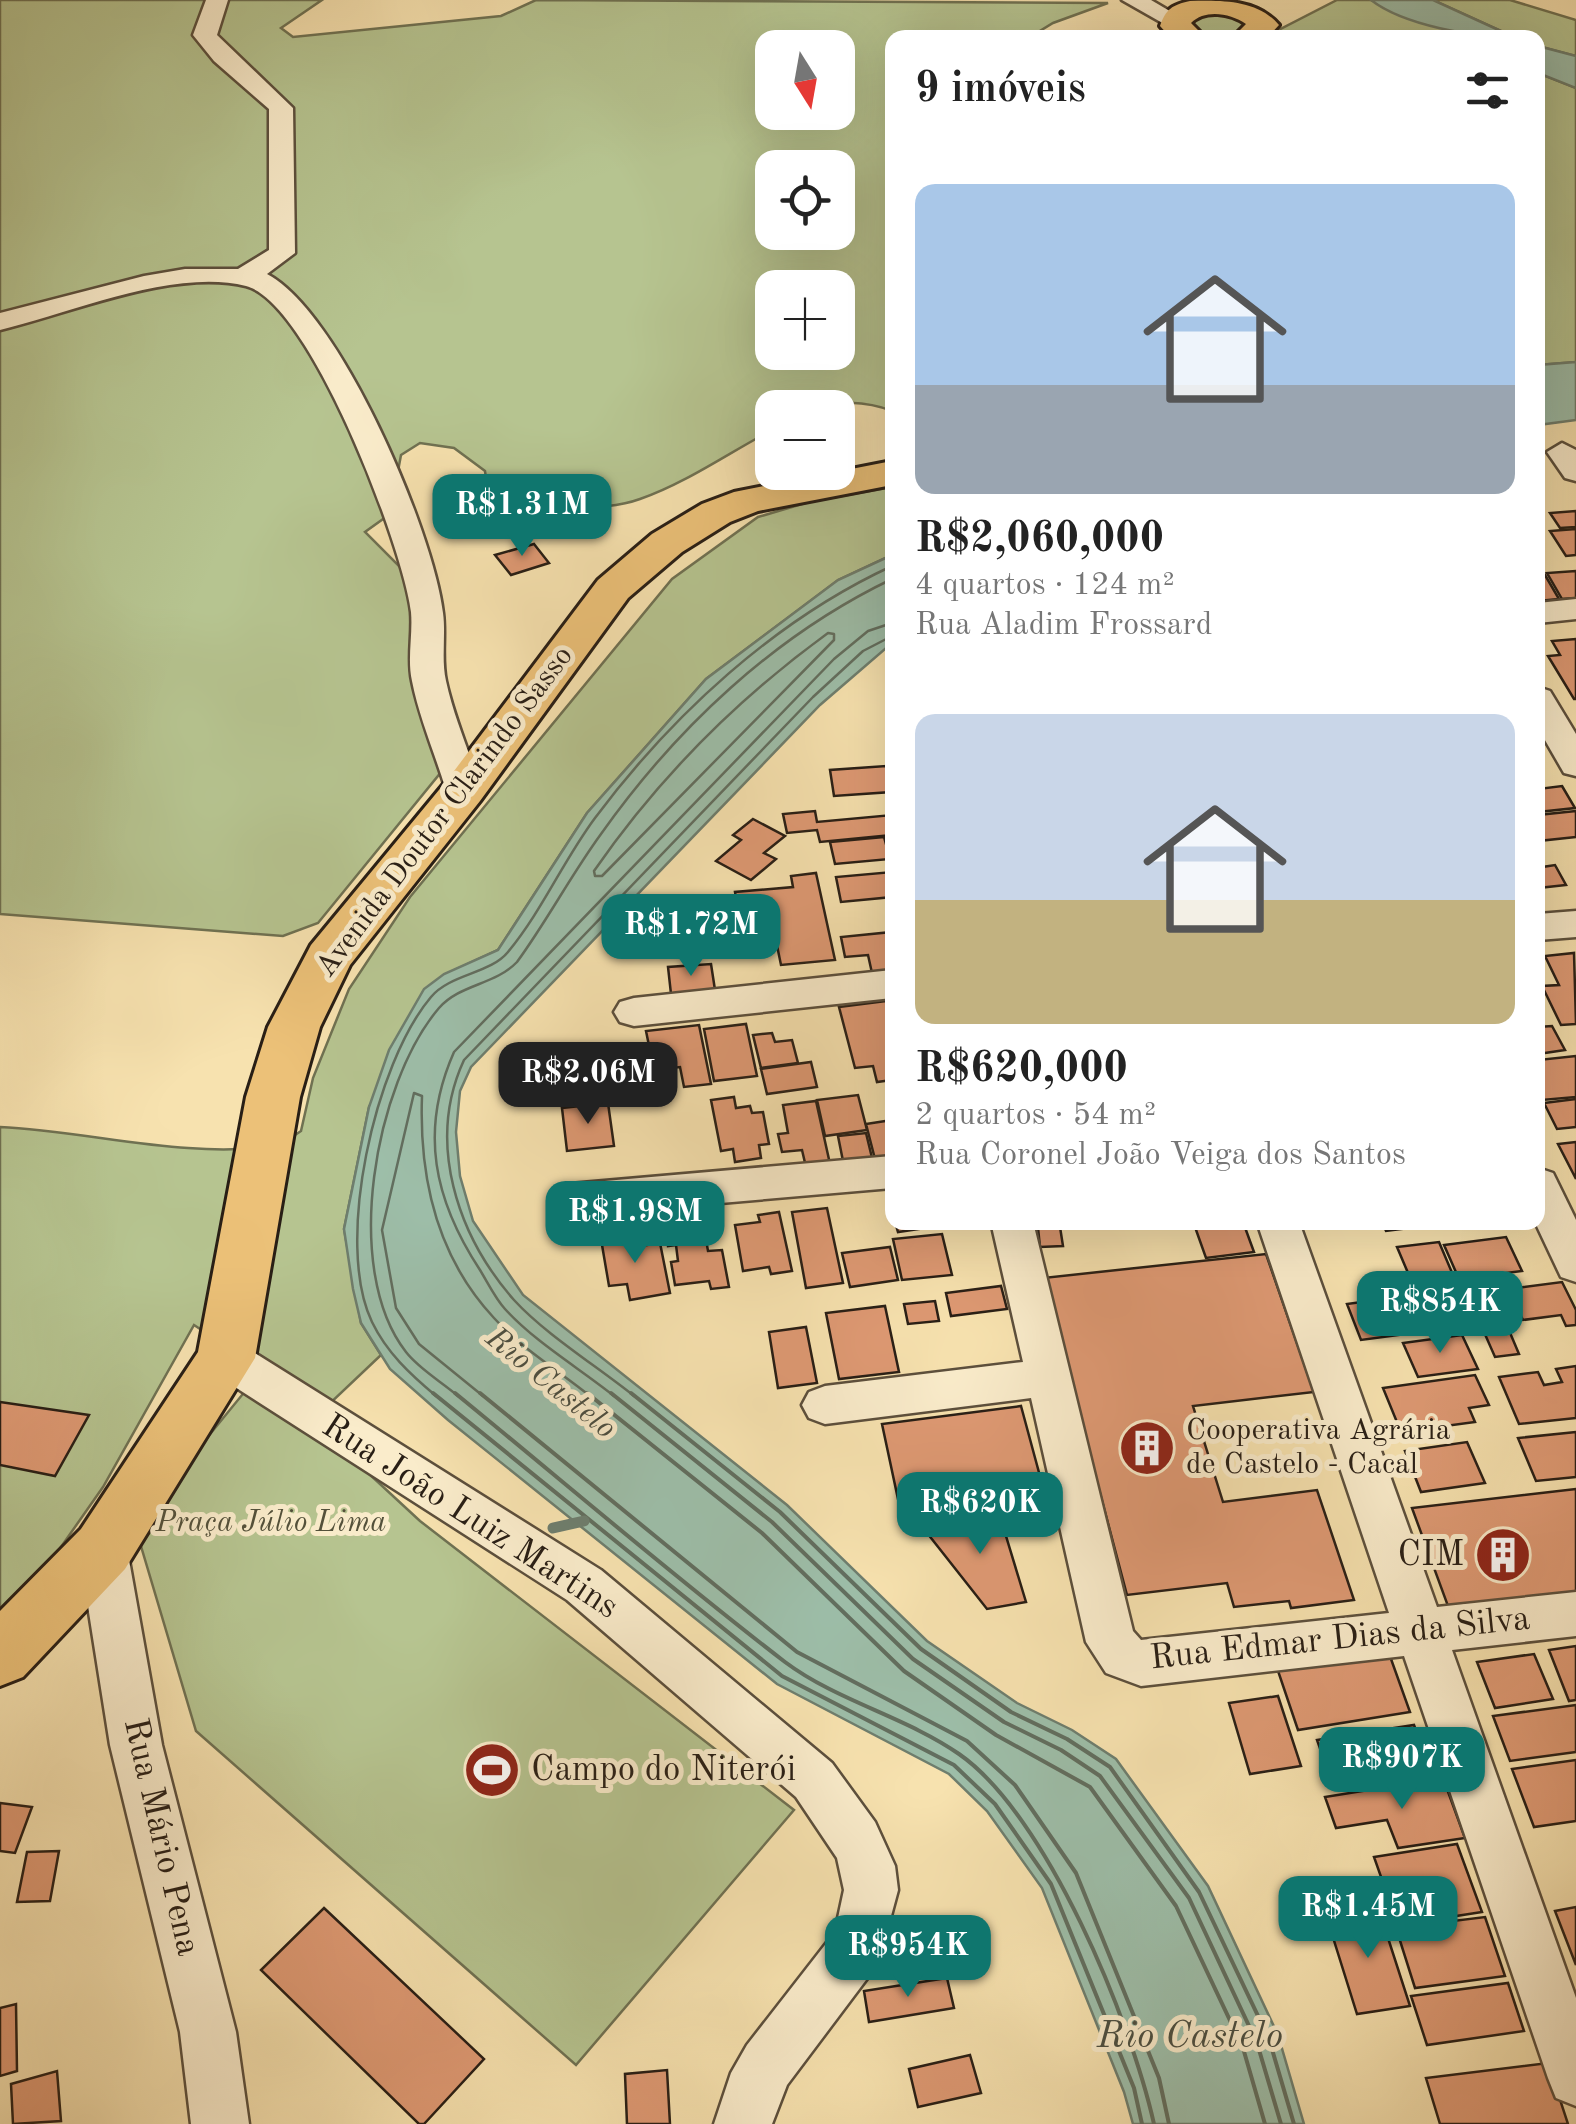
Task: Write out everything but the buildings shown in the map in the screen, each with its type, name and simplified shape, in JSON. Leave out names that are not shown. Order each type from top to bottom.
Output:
[{"type":"main road","points":[[1181,26],[1189,9],[1216,6],[1269,18]]},
{"type":"main road","name":"Avenida Doutor Clarindo Sasso","points":[[5,1645],[103,1549],[188,1424],[226,1358],[273,1097],[294,1026],[329,957],[464,790],[614,589],[667,542],[716,513],[748,502],[885,475]]},
{"type":"street","points":[[217,0],[205,35],[216,53],[266,91],[281,108],[282,253],[247,275]]},
{"type":"street","points":[[1132,0],[1181,26]]},
{"type":"street","points":[[0,322],[198,276],[247,275],[267,280],[280,292],[323,351],[366,430],[409,541],[427,612],[428,679],[464,790]]},
{"type":"street","points":[[1545,612],[1576,610]]},
{"type":"street","points":[[1545,710],[1576,765]]},
{"type":"street","points":[[1545,926],[1576,924]]},
{"type":"street","points":[[634,1012],[885,985]]},
{"type":"street","points":[[570,1200],[885,1173]]},
{"type":"street","points":[[1545,1199],[1576,1265]]},
{"type":"street","points":[[825,1405],[1045,1378],[1014,1230]]},
{"type":"street","points":[[1281,1230],[1576,2078]]},
{"type":"street","name":"Rua João Luiz Martins","points":[[226,1358],[584,1585],[814,1780],[856,1840],[868,1866],[871,1890],[859,1945],[768,2065],[751,2093],[743,2124]]},
{"type":"street","name":"Rua Edmar Dias da Silva","points":[[1045,1378],[1111,1642],[1124,1658],[1141,1663],[1576,1614]]},
{"type":"street","name":"Rua Mário Pena","points":[[103,1549],[136,1745],[208,2032],[220,2124]]},
{"type":"green space","points":[[0,0],[322,0],[281,28],[293,37],[501,16],[536,0],[1108,3],[1042,30],[885,30],[885,409],[855,404],[855,390],[755,390],[755,440],[674,485],[640,499],[606,506],[541,507],[502,499],[488,492],[485,471],[454,448],[420,443],[401,455],[390,514],[365,532],[425,592],[446,766],[318,923],[283,936],[0,914]]},
{"type":"green space","points":[[1337,0],[1371,0],[1454,30],[1279,30]]},
{"type":"green space","points":[[1433,0],[1510,0],[1576,20],[1576,56],[1545,48],[1545,30],[1499,30]]},
{"type":"green space","points":[[1212,9],[1249,21],[1241,30],[1192,30],[1184,23]]},
{"type":"green space","points":[[1545,76],[1576,88],[1576,362],[1545,364]]},
{"type":"green space","points":[[885,488],[885,558],[838,580],[706,679],[587,813],[498,950],[444,975],[369,1107],[344,1229],[361,1323],[381,1355],[323,1410],[194,1325],[103,1487],[0,1634],[0,1127],[206,1149],[274,1146],[301,1131],[313,1078],[349,989],[410,897],[672,579],[758,517],[809,502]]},
{"type":"green space","name":"Campo do Niterói","points":[[260,1373],[420,1521],[794,1810],[576,2065],[196,1731],[135,1526]]},
{"type":"water","points":[[1371,0],[1433,0],[1499,30],[1440,28],[1385,9]]},
{"type":"water","points":[[1545,48],[1576,56],[1576,88],[1545,76]]},
{"type":"water","points":[[1576,362],[1576,420],[1545,424],[1545,364]]},
{"type":"water","name":"Rio Castelo","points":[[885,558],[885,649],[820,705],[471,1067],[460,1091],[456,1132],[460,1176],[473,1221],[523,1295],[787,1505],[927,1641],[1017,1703],[1072,1730],[1116,1759],[1208,1886],[1278,2035],[1304,2124],[1133,2124],[1124,2092],[1042,1888],[987,1811],[949,1774],[777,1684],[448,1420],[390,1369],[361,1323],[344,1229],[369,1107],[389,1050],[424,989],[444,974],[498,950],[587,813],[706,679],[838,580]]},
{"type":"waterway","points":[[553,1528],[584,1521]]},
{"type":"place","name":"Cooperativa Agrária de Castelo - Cacal","points":[[1147,1448]]},
{"type":"place","name":"CIM","points":[[1503,1555]]},
{"type":"place","name":"Campo do Niterói","points":[[492,1770]]},
{"type":"park label","name":"Praça Júlio Lima","points":[[271,1523]]}]
